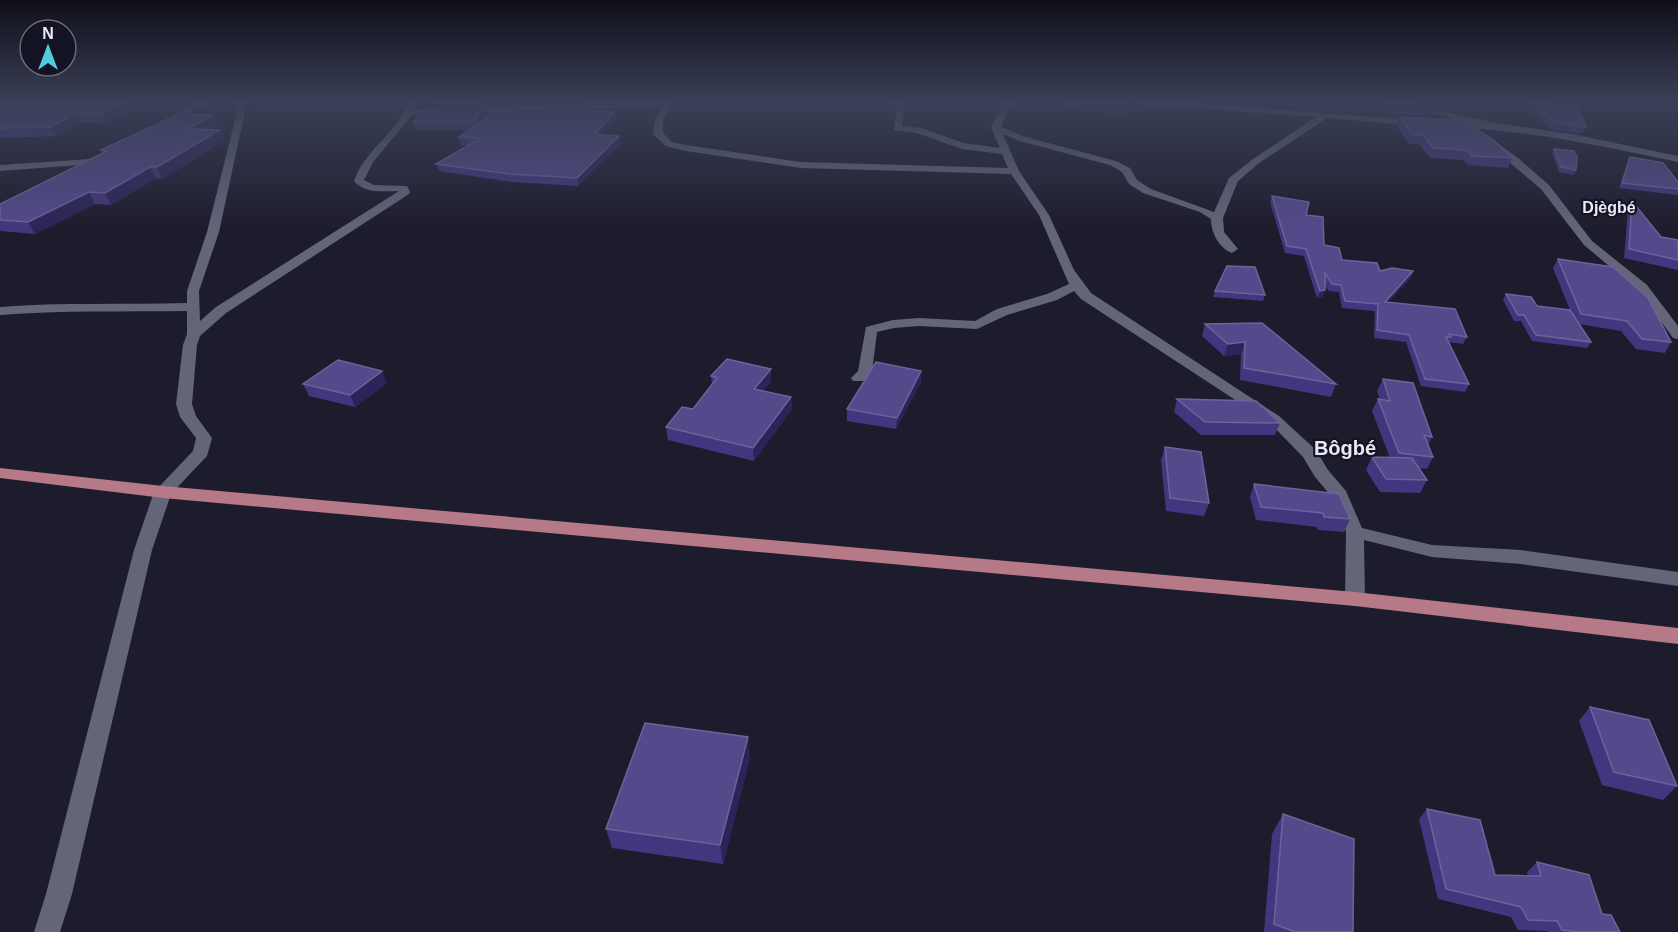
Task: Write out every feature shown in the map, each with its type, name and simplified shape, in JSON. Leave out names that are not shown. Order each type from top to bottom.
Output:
[{"type":"main road","points":[[0,473],[163,492],[1355,599],[1678,636]]},
{"type":"street","points":[[47,932],[59,894],[143,550],[163,492],[201,452],[204,438],[188,417],[184,404],[190,345],[194,334],[193,291],[213,232],[233,144]]},
{"type":"street","points":[[194,334],[221,310],[405,192],[403,188],[367,187],[359,181],[360,176],[383,144]]},
{"type":"street","points":[[671,144],[801,165],[1014,171]]},
{"type":"street","points":[[958,144],[1005,152]]},
{"type":"street","points":[[1002,144],[1014,171],[1044,215],[1076,285],[1103,308],[1274,419],[1310,454],[1321,473],[1340,495],[1355,532],[1355,599]]},
{"type":"street","points":[[1044,144],[1113,163],[1126,170],[1133,182],[1147,191],[1204,210],[1217,218]]},
{"type":"street","points":[[1232,249],[1220,237],[1216,227],[1217,218],[1233,180],[1256,160],[1280,144]]},
{"type":"street","points":[[1492,144],[1515,160],[1545,187],[1588,243],[1643,288],[1678,335]]},
{"type":"street","points":[[1612,144],[1678,159]]},
{"type":"street","points":[[1628,147],[1635,144]]},
{"type":"street","points":[[1639,144],[1678,150]]},
{"type":"street","points":[[61,177],[100,156]]},
{"type":"street","points":[[0,168],[90,162]]},
{"type":"street","points":[[858,378],[865,372],[871,330],[893,324],[919,322],[977,325],[1002,312],[1052,297],[1076,285]]},
{"type":"street","points":[[0,311],[53,307],[106,309],[193,307]]},
{"type":"street","points":[[1355,532],[1432,551],[1521,557],[1678,579]]},
{"type":"building","points":[[113,144],[195,144],[105,193],[89,192],[28,222],[0,220],[0,204],[107,151],[101,150]]},
{"type":"building","points":[[470,144],[611,144],[577,178],[510,174],[436,164]]},
{"type":"building","points":[[1430,144],[1498,144],[1512,158],[1472,156],[1467,150],[1433,148]]},
{"type":"building","points":[[1554,149],[1574,151],[1577,157],[1576,170],[1561,167]]},
{"type":"building","points":[[1630,157],[1663,163],[1678,182],[1678,189],[1622,183]]},
{"type":"building","points":[[1272,196],[1309,202],[1306,215],[1323,217],[1324,245],[1339,248],[1342,260],[1377,263],[1380,271],[1392,268],[1413,271],[1385,302],[1455,309],[1467,337],[1449,334],[1451,337],[1446,337],[1469,384],[1425,379],[1409,335],[1377,330],[1378,304],[1345,301],[1341,285],[1332,284],[1325,273],[1325,290],[1320,291],[1306,249],[1287,246]]},
{"type":"building","points":[[1632,201],[1661,237],[1678,240],[1678,260],[1629,249]]},
{"type":"building","points":[[1558,259],[1613,267],[1648,298],[1671,342],[1642,339],[1627,321],[1581,314]]},
{"type":"building","points":[[1227,266],[1255,267],[1265,295],[1215,291]]},
{"type":"building","points":[[1506,294],[1531,297],[1537,306],[1570,310],[1591,342],[1536,335],[1524,315],[1518,315]]},
{"type":"building","points":[[1262,323],[1336,384],[1244,368],[1245,342],[1228,344],[1205,324]]},
{"type":"building","points":[[727,359],[771,369],[754,389],[791,397],[753,448],[666,427],[682,407],[693,409],[717,378],[711,376]]},
{"type":"building","points":[[338,360],[382,371],[350,395],[303,384]]},
{"type":"building","points":[[876,362],[921,371],[897,418],[847,409]]},
{"type":"building","points":[[1383,379],[1413,383],[1432,437],[1424,435],[1433,457],[1399,453],[1378,399],[1390,401]]},
{"type":"building","points":[[1177,399],[1256,401],[1280,423],[1205,422]]},
{"type":"building","points":[[1165,447],[1201,452],[1209,503],[1170,498]]},
{"type":"building","points":[[1372,457],[1412,458],[1427,480],[1386,479]]},
{"type":"building","points":[[1254,484],[1339,494],[1350,519],[1324,517],[1323,513],[1261,507]]},
{"type":"building","points":[[1590,707],[1649,720],[1677,786],[1614,772]]},
{"type":"building","points":[[645,723],[748,737],[720,845],[606,829]]},
{"type":"building","points":[[1427,809],[1480,820],[1495,875],[1541,876],[1537,862],[1589,875],[1602,914],[1611,915],[1620,932],[1562,930],[1557,921],[1528,920],[1521,907],[1446,889]]},
{"type":"building","points":[[1283,814],[1354,839],[1353,932],[1295,932],[1274,924]]},
{"type":"district","name":"Djègbé","points":[[1609,207]]},
{"type":"district","name":"Bôgbé","points":[[1345,448]]}]
